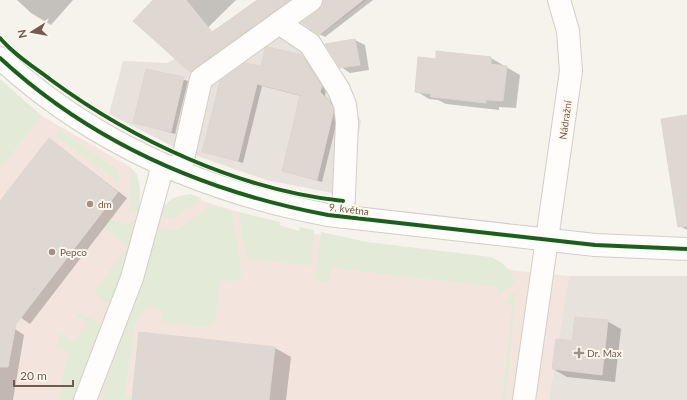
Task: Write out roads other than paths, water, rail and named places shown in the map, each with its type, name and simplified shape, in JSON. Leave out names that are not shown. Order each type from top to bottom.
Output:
[{"type":"street","points":[[85,400],[132,278],[201,79],[311,0]]},
{"type":"street","name":"Nádražní","points":[[548,240],[571,71],[568,31],[560,0]]},
{"type":"street","points":[[279,23],[310,44],[339,90],[345,105],[346,122],[342,217]]},
{"type":"street","name":"9. května","points":[[0,58],[54,102],[102,134],[171,169],[233,192],[274,203],[342,217],[595,245],[687,249]]},
{"type":"street","points":[[524,400],[548,240]]},
{"type":"place","name":"dm","points":[[90,204]]},
{"type":"place","name":"Pepco","points":[[52,252]]},
{"type":"place","name":"Dr. Max","points":[[579,353]]}]
